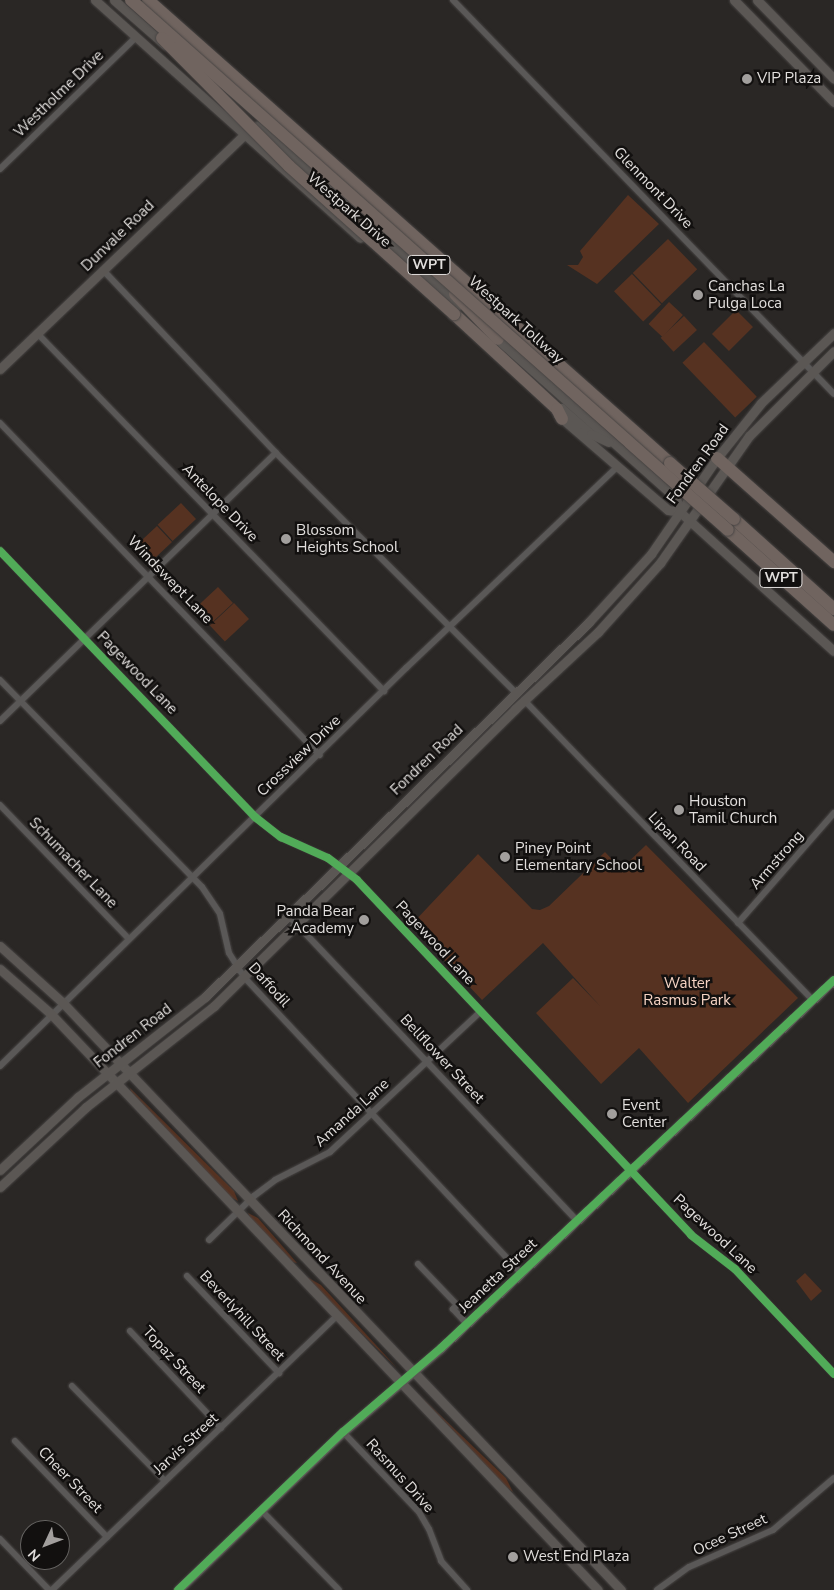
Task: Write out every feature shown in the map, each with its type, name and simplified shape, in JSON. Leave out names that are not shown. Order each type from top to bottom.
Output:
[{"type":"highway","points":[[125,0],[289,166],[454,314],[558,413]]},
{"type":"highway","name":"Westpark Tollway","points":[[131,0],[731,525],[834,609]]},
{"type":"highway","name":"Westpark Tollway","points":[[148,0],[670,463],[834,625]]},
{"type":"highway","points":[[336,167],[498,339]]},
{"type":"highway","points":[[722,462],[834,562]]},
{"type":"main road","name":"Westpark Drive","points":[[95,0],[668,510],[680,512]]},
{"type":"main road","name":"Westpark Drive","points":[[114,0],[676,498],[680,512],[688,520],[834,651]]},
{"type":"main road","points":[[734,0],[834,102]]},
{"type":"main road","points":[[757,0],[832,77],[818,86]]},
{"type":"main road","name":"Dunvale Road","points":[[0,369],[255,124]]},
{"type":"main road","name":"Fondren Road","points":[[0,1187],[37,1151],[116,1083],[192,1025],[244,977],[524,700],[598,632],[649,575],[688,520],[722,462],[761,403],[834,333]]},
{"type":"main road","name":"Fondren Road","points":[[0,1170],[28,1142],[107,1074],[190,1009],[589,622],[640,567],[680,512],[722,462],[834,352]]},
{"type":"main road","points":[[558,413],[562,408],[591,434],[618,446]]},
{"type":"main road","points":[[640,567],[649,575]]},
{"type":"main road","points":[[589,622],[598,632]]},
{"type":"main road","points":[[524,700],[525,693],[538,679],[548,662]]},
{"type":"main road","points":[[486,738],[513,703],[516,693]]},
{"type":"main road","points":[[454,752],[462,761]]},
{"type":"main road","points":[[398,807],[406,816]]},
{"type":"main road","name":"Richmond Avenue","points":[[1,948],[63,1003],[412,1372],[622,1590]]},
{"type":"main road","name":"Richmond Avenue","points":[[0,969],[51,1014],[399,1383],[598,1590]]},
{"type":"main road","name":"Jeanetta Street","points":[[178,1590],[343,1432],[467,1324],[834,980]]},
{"type":"main road","points":[[28,1142],[37,1151]]},
{"type":"street","name":"Glenmont Drive","points":[[453,0],[834,394]]},
{"type":"street","name":"Westholme Drive","points":[[0,169],[136,38]]},
{"type":"street","points":[[103,270],[276,452],[427,606],[452,627],[516,693]]},
{"type":"street","name":"Antelope Drive","points":[[37,333],[384,691]]},
{"type":"street","name":"Windswept Lane","points":[[0,423],[320,755]]},
{"type":"street","points":[[0,721],[276,452]]},
{"type":"street","name":"Crossview Drive","points":[[1,1063],[193,880],[384,691],[618,466]]},
{"type":"street","name":"Pagewood Lane","points":[[0,550],[255,817],[281,837],[339,866],[349,874],[691,1235],[735,1269],[834,1374]]},
{"type":"street","name":"Daffodil","points":[[0,680],[193,880],[220,914],[235,966],[244,977],[521,1273]]},
{"type":"street","name":"Lipan Road","points":[[524,700],[813,1000]]},
{"type":"street","name":"Schumacher Lane","points":[[0,805],[129,939]]},
{"type":"street","name":"Armstrong","points":[[738,923],[834,813]]},
{"type":"street","name":"Bellflower Street","points":[[288,915],[577,1221]]},
{"type":"street","name":"Amanda Lane","points":[[210,1240],[249,1200],[275,1180],[330,1152],[480,1012]]},
{"type":"street","points":[[418,1264],[457,1305],[453,1309],[467,1324]]},
{"type":"street","name":"Beverlyhill Street","points":[[187,1276],[279,1373]]},
{"type":"street","name":"Jarvis Street","points":[[51,1590],[337,1316]]},
{"type":"street","name":"Topaz Street","points":[[130,1331],[222,1428]]},
{"type":"street","points":[[72,1386],[165,1481]]},
{"type":"street","name":"Rasmus Drive","points":[[343,1432],[419,1512],[429,1529],[441,1561],[467,1590]]},
{"type":"street","name":"Cheer Street","points":[[15,1441],[107,1537]]},
{"type":"street","name":"Ocee Street","points":[[657,1590],[689,1567],[773,1530],[834,1478]]},
{"type":"street","points":[[262,1511],[339,1590]]},
{"type":"street","points":[[0,1539],[51,1590]]},
{"type":"street","points":[[326,1590],[333,1584]]},
{"type":"green space","points":[[628,195],[659,224],[597,284],[567,265],[578,265],[583,257],[580,251]]},
{"type":"green space","points":[[668,239],[697,269],[662,303],[633,273]]},
{"type":"green space","points":[[632,274],[661,304],[643,322],[614,291]]},
{"type":"green space","points":[[669,302],[683,315],[662,337],[649,324]]},
{"type":"green space","points":[[736,310],[753,327],[729,351],[712,334]]},
{"type":"green space","points":[[684,316],[697,330],[674,352],[661,338]]},
{"type":"green space","points":[[704,342],[757,397],[735,418],[682,363]]},
{"type":"green space","points":[[181,503],[196,519],[173,541],[158,525]]},
{"type":"green space","points":[[157,526],[172,542],[149,564],[134,548]]},
{"type":"green space","points":[[218,587],[233,603],[209,626],[194,610]]},
{"type":"green space","points":[[234,603],[249,619],[225,642],[210,626]]},
{"type":"green space","name":"Walter Rasmus Park","points":[[646,845],[798,998],[688,1103],[639,1048],[601,1084],[536,1013],[573,978],[600,1006],[543,943],[482,1000],[411,925],[478,854],[532,909],[540,910],[549,906],[605,852],[621,869]]},
{"type":"green space","points":[[130,1088],[234,1191],[238,1201],[227,1195],[131,1093]]},
{"type":"green space","points":[[248,1213],[258,1218],[297,1263],[292,1262],[253,1223]]},
{"type":"green space","points":[[805,1273],[822,1291],[811,1301],[796,1281]]},
{"type":"green space","points":[[307,1277],[321,1285],[397,1368],[311,1284]]},
{"type":"green space","points":[[415,1391],[506,1478],[513,1492],[503,1485]]},
{"type":"cycle path","points":[[0,551],[255,817],[281,837],[328,858],[357,880],[691,1235],[735,1269],[834,1374]]},
{"type":"cycle path","points":[[178,1590],[343,1432],[441,1348],[834,980]]},
{"type":"place","name":"VIP Plaza","points":[[747,79]]},
{"type":"place","name":"Canchas La Pulga Loca","points":[[698,295]]},
{"type":"place","name":"Blossom Heights School","points":[[286,539]]},
{"type":"place","name":"Houston Tamil Church","points":[[679,810]]},
{"type":"place","name":"Piney Point Elementary School","points":[[505,857]]},
{"type":"place","name":"Panda Bear Academy","points":[[364,920]]},
{"type":"place","name":"Event Center","points":[[612,1114]]},
{"type":"place","name":"West End Plaza","points":[[513,1557]]}]
